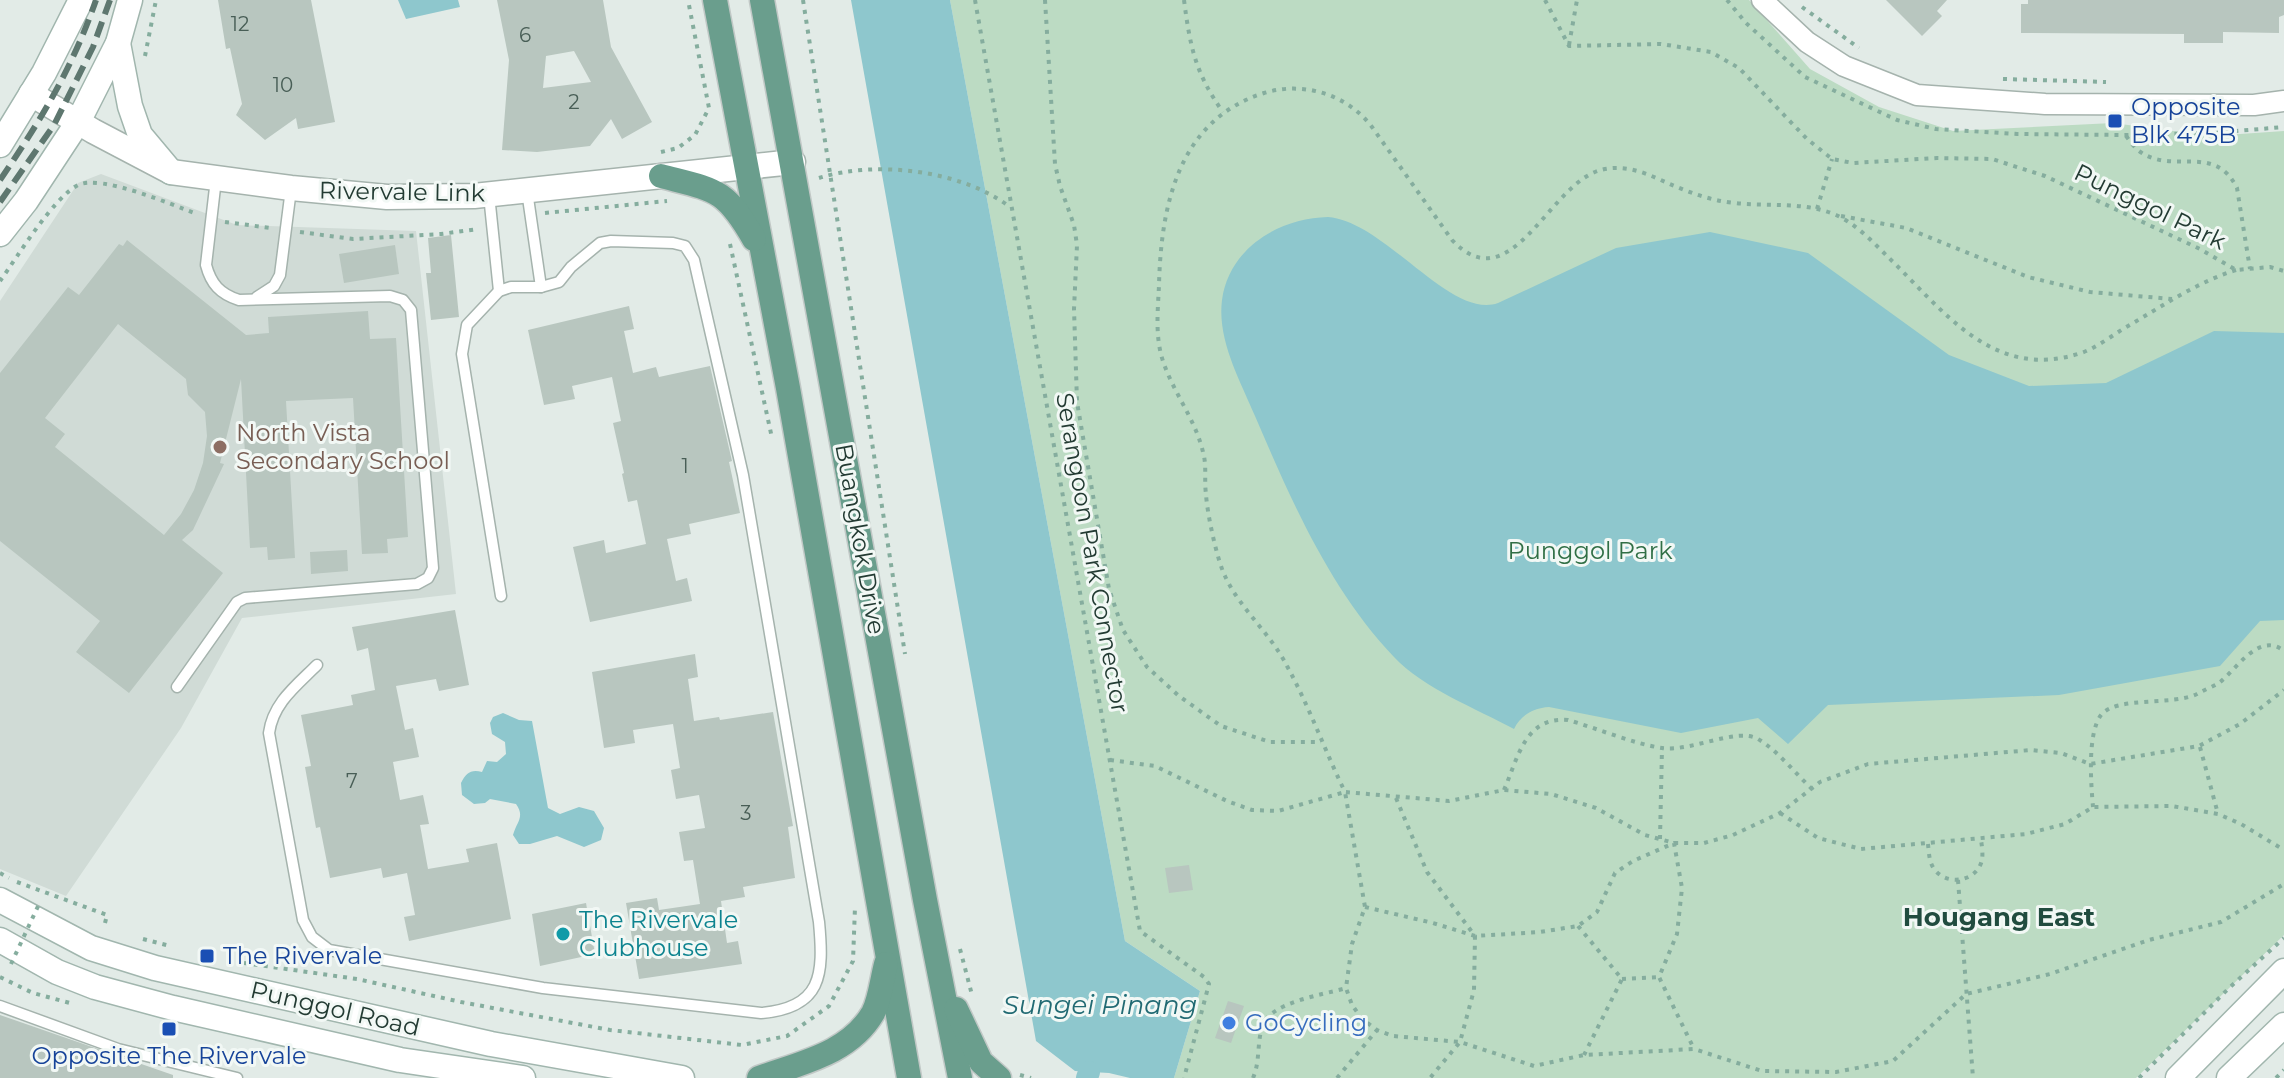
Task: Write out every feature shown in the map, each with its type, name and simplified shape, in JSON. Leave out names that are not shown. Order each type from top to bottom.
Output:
[{"type":"main road","points":[[0,145],[74,18],[81,0]]},
{"type":"main road","points":[[0,234],[26,201],[78,122],[118,43],[130,0]]},
{"type":"main road","name":"Buangkok Drive","points":[[715,0],[909,1078]]},
{"type":"main road","name":"Buangkok Drive","points":[[762,0],[960,1078]]},
{"type":"main road","points":[[118,43],[130,106],[140,135],[171,172]]},
{"type":"main road","name":"Rivervale Link","points":[[31,94],[171,172],[387,197],[489,195],[529,203],[661,176],[793,162]]},
{"type":"main road","points":[[661,176],[712,190],[729,201],[761,251]]},
{"type":"main road","name":"Punggol Road","points":[[0,900],[91,948],[155,968],[491,1044],[682,1078]]},
{"type":"main road","name":"Punggol Road","points":[[0,940],[57,972],[95,987],[173,1008],[396,1059],[523,1078]]},
{"type":"main road","points":[[759,1078],[829,1053],[850,1041],[873,1012],[889,955]]},
{"type":"main road","points":[[2178,1078],[2284,971]]},
{"type":"main road","points":[[942,977],[981,1062],[999,1078]]},
{"type":"main road","points":[[2229,1078],[2284,1025]]},
{"type":"street","points":[[1762,0],[1807,42],[1844,66],[1917,95],[2045,104],[2254,105],[2284,101]]},
{"type":"street","points":[[396,1059],[415,1078]]},
{"type":"lane","points":[[177,687],[237,602],[245,598],[417,584],[428,578],[433,568],[411,310],[403,300],[390,296],[251,300],[226,296],[216,288],[206,265],[216,179]]},
{"type":"lane","points":[[251,300],[264,295],[280,275],[291,188]]},
{"type":"lane","points":[[489,195],[499,291]]},
{"type":"lane","points":[[529,203],[541,287]]},
{"type":"lane","points":[[317,665],[282,699],[270,721],[269,733],[303,920],[312,937],[329,950],[543,988],[761,1013],[793,1008],[808,999],[822,960],[819,922],[743,475],[694,260],[685,246],[611,241],[590,249],[559,282],[499,291],[467,325],[462,354],[501,596]]},
{"type":"lane","points":[[0,1006],[106,1046],[237,1078]]},
{"type":"path","points":[[144,61],[156,0]]},
{"type":"path","points":[[650,154],[678,148],[695,135],[709,108],[688,0]]},
{"type":"path","points":[[803,0],[906,658]]},
{"type":"path","name":"Serangoon Park Connector","points":[[975,0],[1140,931],[1204,977],[1209,984],[1184,1078]]},
{"type":"path","points":[[1045,0],[1055,164],[1077,245],[1074,301],[1076,390],[1109,589],[1123,630],[1147,667],[1179,696],[1221,726],[1270,742],[1321,742]]},
{"type":"path","points":[[1184,0],[1196,68],[1223,112]]},
{"type":"path","points":[[1545,0],[1569,46]]},
{"type":"path","points":[[1569,46],[1577,0]]},
{"type":"path","points":[[1793,0],[1865,52]]},
{"type":"path","points":[[1569,46],[1661,44],[1711,52],[1739,68],[1807,139],[1832,159],[1817,209]]},
{"type":"path","points":[[1990,78],[2109,82]]},
{"type":"path","points":[[2174,299],[2090,292],[2044,281],[1906,228],[1839,216],[1801,205],[1763,206],[1721,202],[1694,195],[1635,170],[1605,169],[1578,182],[1512,251],[1482,257],[1467,253],[1452,240],[1367,120],[1344,102],[1315,91],[1281,89],[1254,96],[1223,112],[1207,128],[1186,158],[1168,201],[1160,263],[1160,348],[1166,369],[1203,449],[1207,503],[1225,576],[1287,664],[1345,792],[1365,907],[1352,944],[1346,988],[1352,1005],[1362,1019],[1377,1030],[1393,1036],[1460,1042],[1534,1066],[1584,1055],[1694,1049],[1762,1071],[1836,1072],[1893,1061],[1966,994],[2050,974],[2149,940],[2221,922],[2284,884]]},
{"type":"path","points":[[2124,135],[2140,152],[2167,161],[2211,162],[2232,177],[2237,188],[2250,269]]},
{"type":"path","name":"Punggol Park","points":[[1832,159],[1853,163],[1937,158],[1992,159],[2045,176],[2200,249],[2236,270],[2270,267],[2284,271]]},
{"type":"path","points":[[819,178],[843,171],[896,169],[928,174],[990,194],[1012,208]]},
{"type":"path","points":[[0,281],[58,202],[79,184],[99,182],[211,220],[353,239],[441,234],[492,227]]},
{"type":"path","points":[[529,203],[681,200]]},
{"type":"path","points":[[1839,216],[1870,238],[1973,337],[1982,344],[2015,357],[2049,360],[2084,352],[2203,281],[2236,270]]},
{"type":"path","points":[[722,233],[730,244],[775,452]]},
{"type":"path","points":[[2093,807],[2090,764],[2098,721],[2106,710],[2191,697],[2218,683],[2254,650],[2269,645],[2284,651]]},
{"type":"path","points":[[1110,760],[1155,766],[1252,810],[1278,811],[1345,792],[1449,801],[1504,790],[1551,794],[1596,808],[1645,835],[1674,843],[1704,843],[1733,835],[1780,813],[1820,782],[1868,764],[2031,750],[2061,753],[2090,764],[2199,746],[2240,724],[2284,690]]},
{"type":"path","points":[[1504,790],[1533,729],[1555,719],[1568,720],[1662,748],[1693,747],[1734,735],[1745,735],[1766,745],[1812,789]]},
{"type":"path","points":[[2199,746],[2218,814]]},
{"type":"path","points":[[1660,839],[1662,748]]},
{"type":"path","points":[[1396,798],[1427,872],[1475,936],[1474,990],[1460,1042],[1430,1078]]},
{"type":"path","points":[[1780,813],[1818,838],[1861,849],[2026,834],[2065,824],[2093,807],[2172,806],[2218,814],[2284,850]]},
{"type":"path","points":[[1928,844],[1935,871],[1942,877],[1958,880],[1974,874],[1979,867],[1982,859],[1981,840]]},
{"type":"path","points":[[1365,907],[1475,936],[1578,926],[1597,912],[1610,881],[1623,866],[1674,843]]},
{"type":"path","points":[[1674,843],[1682,888],[1677,934],[1659,977],[1694,1049]]},
{"type":"path","points":[[0,873],[107,915],[104,927]]},
{"type":"path","points":[[1958,880],[1973,1078]]},
{"type":"path","points":[[236,962],[371,981],[461,1002],[610,1030],[742,1045],[787,1036],[829,1006],[853,961],[855,898]]},
{"type":"path","points":[[11,964],[40,902]]},
{"type":"path","points":[[1578,926],[1622,979]]},
{"type":"path","points":[[132,936],[175,948]]},
{"type":"path","points":[[2139,1078],[2284,938]]},
{"type":"path","points":[[957,942],[973,999]]},
{"type":"path","points":[[0,977],[33,993],[72,1003]]},
{"type":"path","points":[[1622,979],[1659,977]]},
{"type":"path","points":[[1584,1055],[1622,979]]},
{"type":"path","points":[[1253,1078],[1262,1025],[1267,1016],[1283,1006],[1346,988]]},
{"type":"path","points":[[1337,1078],[1377,1030]]},
{"type":"path","points":[[2276,1078],[2284,1070]]},
{"type":"shaded area","name":"North Vista Secondary School","points":[[101,174],[237,225],[416,231],[456,594],[242,618],[181,728],[66,896],[0,869],[0,301],[78,183]]},
{"type":"green space","name":"Punggol Park","points":[[950,0],[1749,0],[1810,69],[1879,107],[1953,131],[2113,123],[2211,136],[2284,131],[2284,935],[2136,1078],[1174,1078],[1200,991],[1125,941]]},
{"type":"water","points":[[398,0],[458,0],[460,7],[406,19]]},
{"type":"water","name":"Sungei Pinang","points":[[851,0],[950,0],[1125,941],[1200,991],[1174,1078],[1130,1078],[1075,1071],[1036,1041]]},
{"type":"water","points":[[1328,217],[1350,223],[1372,235],[1438,285],[1479,304],[1498,303],[1616,248],[1710,232],[1808,253],[1949,355],[2029,386],[2106,383],[2214,331],[2284,333],[2284,620],[2260,621],[2220,666],[2059,695],[1828,705],[1788,744],[1758,718],[1681,733],[1549,707],[1528,713],[1514,729],[1420,679],[1394,657],[1371,631],[1350,603],[1314,543],[1231,360],[1221,315],[1227,282],[1235,265],[1259,239],[1275,230],[1292,223]]},
{"type":"water","points":[[503,713],[519,720],[532,721],[548,808],[560,814],[579,807],[594,811],[604,828],[601,840],[584,847],[557,836],[519,844],[513,835],[520,816],[516,804],[490,799],[474,804],[462,795],[461,783],[467,774],[482,772],[487,761],[497,762],[506,754],[505,742],[492,734],[490,723],[493,717]]},
{"type":"building","points":[[218,0],[311,0],[335,122],[298,129],[296,118],[265,140],[236,115],[242,104],[230,48],[226,49]]},
{"type":"building","points":[[497,0],[603,0],[611,47],[652,122],[622,139],[611,119],[590,146],[537,152],[502,150],[509,60]],"holes":[[[574,51],[591,82],[543,88],[546,56]]]},
{"type":"building","points":[[1886,0],[1947,0],[1937,11],[1942,16],[1922,36]]},
{"type":"building","points":[[2028,0],[2284,0],[2284,15],[2279,17],[2279,33],[2223,32],[2223,43],[2184,43],[2184,34],[2021,33],[2021,4],[2028,4]]},
{"type":"building","points":[[451,235],[459,317],[431,320],[426,273],[431,273],[428,238]]},
{"type":"building","points":[[127,240],[246,335],[269,333],[268,317],[368,311],[370,339],[396,338],[408,537],[387,539],[388,553],[362,554],[353,398],[286,401],[295,558],[268,560],[267,547],[250,548],[241,379],[220,463],[224,464],[193,530],[182,540],[223,573],[129,693],[76,652],[100,621],[0,541],[0,373],[68,287],[79,295],[119,244],[123,246]],"holes":[[[118,324],[186,379],[188,395],[205,412],[207,436],[203,463],[194,490],[181,514],[164,535],[55,447],[65,434],[45,418]]]},
{"type":"building","points":[[395,245],[399,274],[344,283],[339,254]]},
{"type":"building","points":[[629,306],[634,329],[624,331],[633,373],[656,367],[659,377],[710,366],[732,461],[729,462],[740,513],[689,524],[691,534],[667,539],[676,581],[687,578],[692,601],[590,622],[573,547],[604,540],[606,553],[646,544],[637,500],[628,502],[622,474],[613,423],[621,421],[612,377],[572,386],[575,399],[544,405],[528,330]]},
{"type":"building","points":[[347,550],[348,571],[311,574],[310,552]]},
{"type":"building","points":[[455,610],[469,685],[439,691],[436,679],[396,686],[405,730],[413,728],[419,757],[393,762],[400,800],[423,795],[429,824],[420,825],[428,869],[469,862],[466,849],[497,843],[511,919],[409,941],[404,917],[415,915],[407,873],[383,878],[381,868],[330,878],[320,827],[316,828],[305,767],[311,766],[301,715],[353,705],[351,695],[375,690],[368,648],[357,651],[352,627]]},
{"type":"building","points":[[695,654],[698,677],[688,679],[694,721],[773,712],[793,826],[788,827],[795,878],[743,887],[745,897],[721,901],[727,943],[738,941],[742,964],[639,979],[626,903],[657,898],[659,910],[700,904],[693,860],[684,861],[679,832],[705,828],[699,795],[676,799],[671,770],[680,768],[673,724],[633,730],[635,743],[604,748],[592,672]]},
{"type":"building","points":[[1189,865],[1193,890],[1169,893],[1165,868]]},
{"type":"building","name":"The Rivervale Clubhouse","points":[[586,903],[595,954],[540,966],[532,914]]},
{"type":"building","points":[[1228,1001],[1244,1006],[1231,1043],[1215,1038]]},
{"type":"building","points":[[0,1015],[173,1075],[173,1078],[0,1078]]},
{"type":"waterway","points":[[1087,1078],[1089,1072]]},
{"type":"railway","points":[[0,180],[54,93],[77,49],[96,0]]},
{"type":"railway","points":[[0,202],[54,125],[93,47],[110,0]]},
{"type":"place","name":"Opposite Blk 475B","points":[[2115,121]]},
{"type":"place","name":"North Vista Secondary School","points":[[220,447]]},
{"type":"place","name":"The Rivervale Clubhouse","points":[[563,934]]},
{"type":"place","name":"The Rivervale","points":[[207,956]]},
{"type":"place","name":"GoCycling","points":[[1229,1023]]},
{"type":"place","name":"Opposite The Rivervale","points":[[169,1029]]},
{"type":"district","name":"Hougang East","points":[[1999,917]]}]
